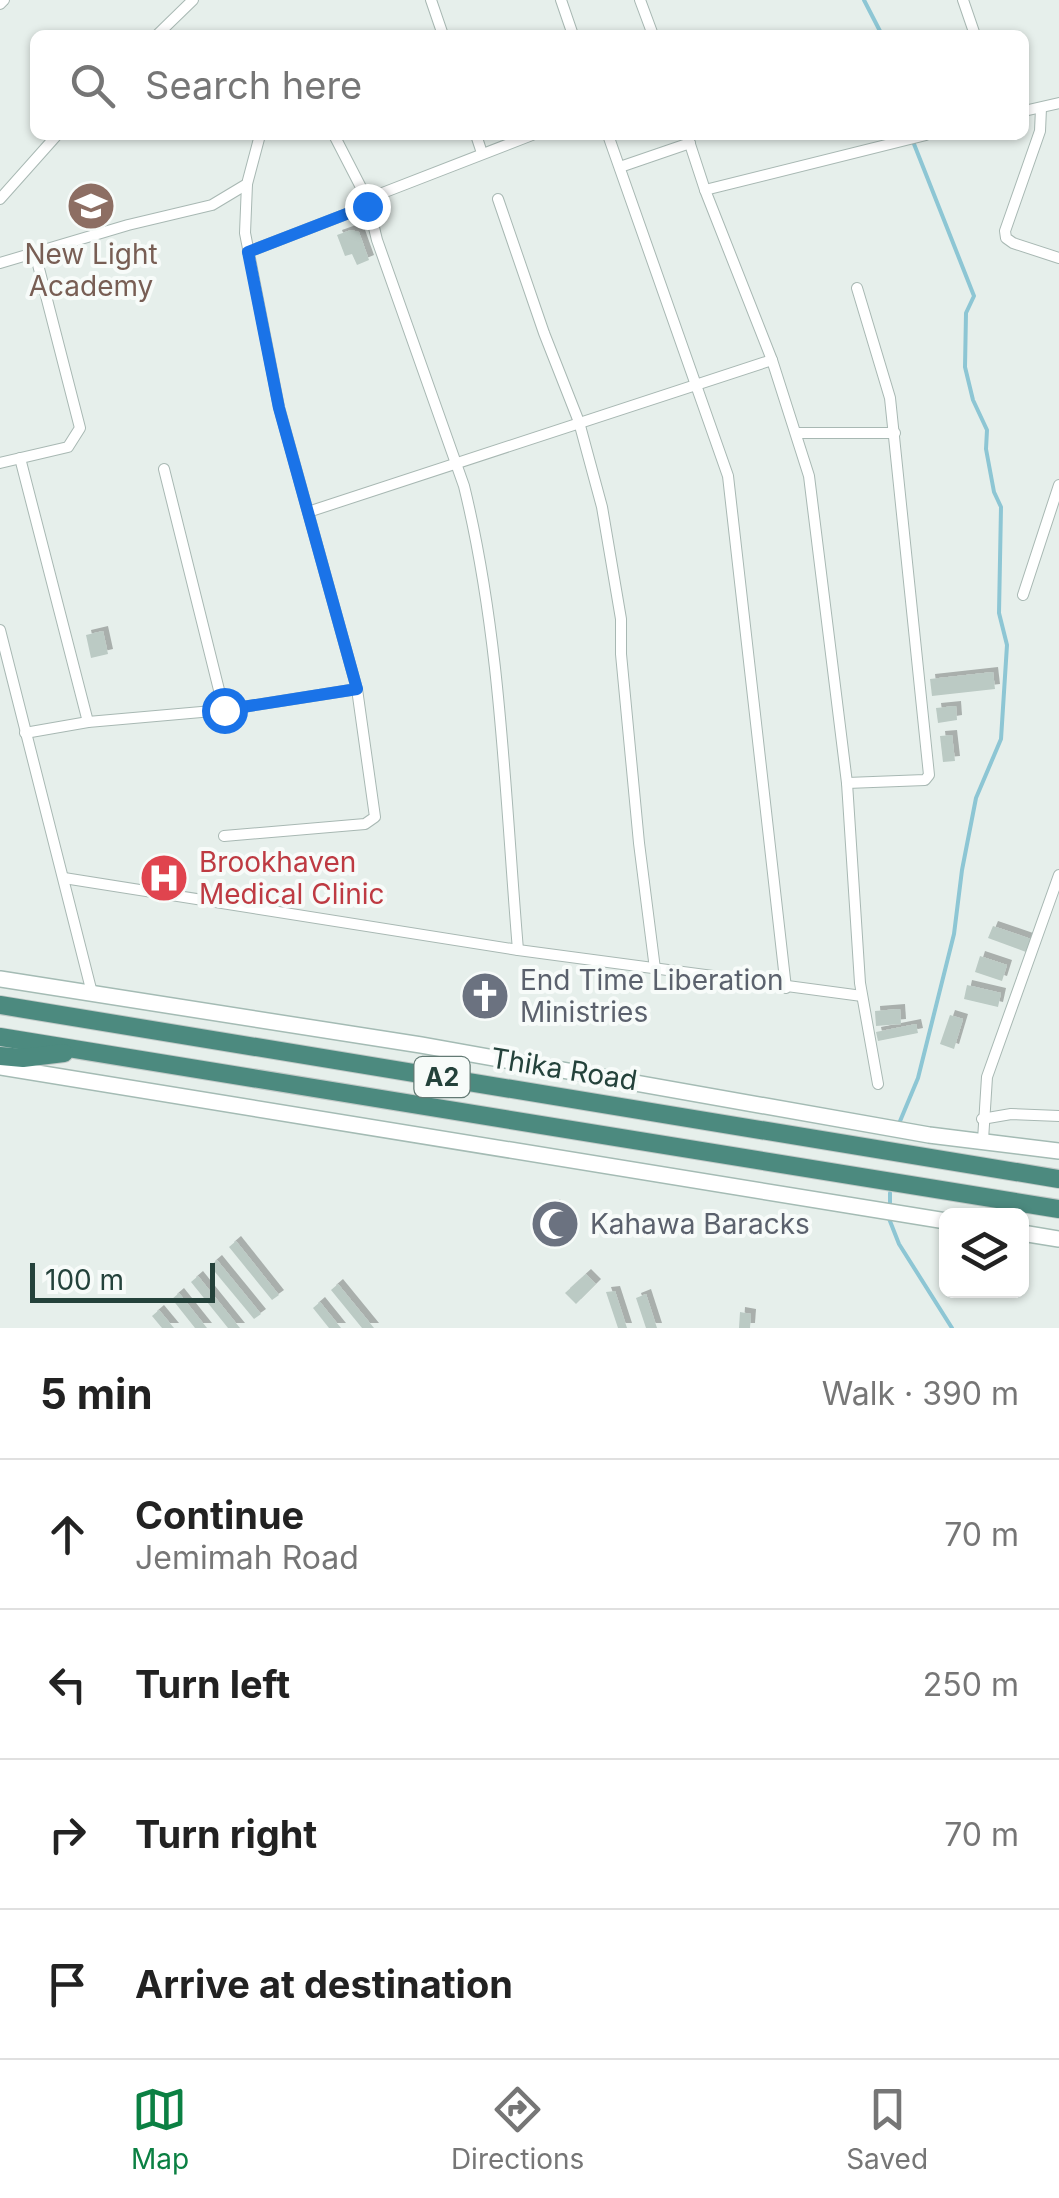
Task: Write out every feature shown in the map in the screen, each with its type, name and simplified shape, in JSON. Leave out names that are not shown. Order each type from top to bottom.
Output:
[{"type":"highway","name":"Thika Road","points":[[0,1005],[1059,1179]]},
{"type":"highway","name":"A2","points":[[0,1037],[1059,1209]]},
{"type":"highway","points":[[0,1056],[24,1058],[85,1051]]},
{"type":"main road","name":"Thika Road","points":[[0,979],[421,1045],[929,1135],[1059,1151]]},
{"type":"main road","points":[[0,1067],[939,1220]]},
{"type":"main road","points":[[1029,1234],[1059,1239]]},
{"type":"street","points":[[162,30],[193,0]]},
{"type":"street","points":[[432,0],[441,30]]},
{"type":"street","points":[[561,0],[571,30]]},
{"type":"street","points":[[640,0],[651,30]]},
{"type":"street","points":[[963,0],[973,30]]},
{"type":"street","points":[[1029,110],[1059,104]]},
{"type":"street","points":[[1041,108],[1040,131],[1006,238],[1059,258]]},
{"type":"street","points":[[0,198],[52,140]]},
{"type":"street","points":[[224,836],[372,822],[375,817],[357,689],[279,408],[248,252],[246,184],[259,140]]},
{"type":"street","points":[[336,140],[367,202],[473,522],[486,600],[518,950]]},
{"type":"street","points":[[478,140],[482,153]]},
{"type":"street","points":[[248,252],[518,140]]},
{"type":"street","points":[[610,140],[698,385],[732,494],[786,988]]},
{"type":"street","points":[[620,167],[686,140]]},
{"type":"street","points":[[688,140],[772,360],[810,476],[847,783],[862,996],[878,1084]]},
{"type":"street","points":[[705,190],[906,140]]},
{"type":"street","points":[[0,263],[212,205],[246,184]]},
{"type":"street","points":[[498,200],[579,422],[602,507],[621,618],[621,654],[656,969]]},
{"type":"street","points":[[0,463],[68,447],[80,428],[35,253]]},
{"type":"street","points":[[847,783],[925,780],[930,775],[890,398],[856,288]]},
{"type":"street","points":[[308,512],[772,360]]},
{"type":"street","points":[[798,433],[895,433]]},
{"type":"street","points":[[20,458],[88,722]]},
{"type":"street","points":[[164,469],[224,710]]},
{"type":"street","points":[[1023,595],[1059,485]]},
{"type":"street","points":[[1046,522],[1059,526]]},
{"type":"street","points":[[0,630],[92,994]]},
{"type":"street","points":[[25,733],[88,722],[224,710],[357,689]]},
{"type":"street","points":[[983,1140],[987,1077],[1059,876]]},
{"type":"street","points":[[64,878],[518,950],[862,996]]},
{"type":"street","points":[[982,1119],[1011,1114],[1059,1116]]},
{"type":"building","points":[[351,230],[359,232],[369,260],[357,265],[352,254],[345,256],[337,235]]},
{"type":"building","points":[[103,631],[108,654],[91,658],[86,635]]},
{"type":"building","points":[[993,672],[995,689],[932,696],[930,679]]},
{"type":"building","points":[[956,706],[957,720],[938,723],[936,708]]},
{"type":"building","points":[[952,735],[955,761],[943,762],[940,736]]},
{"type":"building","points":[[993,926],[1031,939],[1026,952],[988,938]]},
{"type":"building","points":[[980,956],[1007,965],[1002,981],[975,972]]},
{"type":"building","points":[[967,985],[1001,993],[998,1007],[964,999]]},
{"type":"building","points":[[900,1009],[901,1024],[876,1026],[875,1011]]},
{"type":"building","points":[[950,1015],[963,1019],[954,1049],[940,1044]]},
{"type":"building","points":[[916,1024],[918,1033],[878,1041],[876,1032]]},
{"type":"building","name":"Kahawa Baracks","points":[[555,1204],[572,1232],[555,1243],[538,1216]]},
{"type":"building","points":[[236,1241],[279,1295],[272,1300],[229,1247]]},
{"type":"building","points":[[217,1260],[261,1314],[254,1319],[210,1266]]},
{"type":"building","points":[[586,1274],[596,1284],[576,1304],[565,1293]]},
{"type":"building","points":[[198,1276],[240,1328],[228,1328],[191,1282]]},
{"type":"building","points":[[338,1284],[374,1328],[362,1328],[331,1290]]},
{"type":"building","points":[[615,1291],[627,1328],[618,1328],[606,1292]]},
{"type":"building","points":[[179,1293],[207,1328],[195,1328],[172,1299]]},
{"type":"building","points":[[646,1294],[657,1328],[646,1328],[636,1298]]},
{"type":"building","points":[[320,1302],[341,1328],[329,1328],[313,1308]]},
{"type":"building","points":[[159,1310],[174,1328],[162,1328],[152,1316]]},
{"type":"building","points":[[740,1312],[751,1314],[750,1328],[739,1328]]},
{"type":"waterway","points":[[864,0],[879,30]]},
{"type":"waterway","points":[[898,1126],[918,1078],[954,934],[976,798],[1001,739],[1007,645],[999,613],[1001,507],[994,492],[986,449],[987,430],[973,400],[965,367],[966,313],[974,296],[914,144]]},
{"type":"waterway","points":[[890,1193],[890,1207]]},
{"type":"waterway","points":[[888,1216],[899,1244],[952,1328]]},
{"type":"place","name":"New Light Academy","points":[[91,206]]},
{"type":"place","name":"Brookhaven Medical Clinic","points":[[164,878]]},
{"type":"place","name":"End Time Liberation Ministries","points":[[485,996]]},
{"type":"place","name":"Kahawa Baracks","points":[[555,1224]]},
{"type":"route","points":[[224,710],[357,689],[279,408],[248,252],[367,206]]}]
